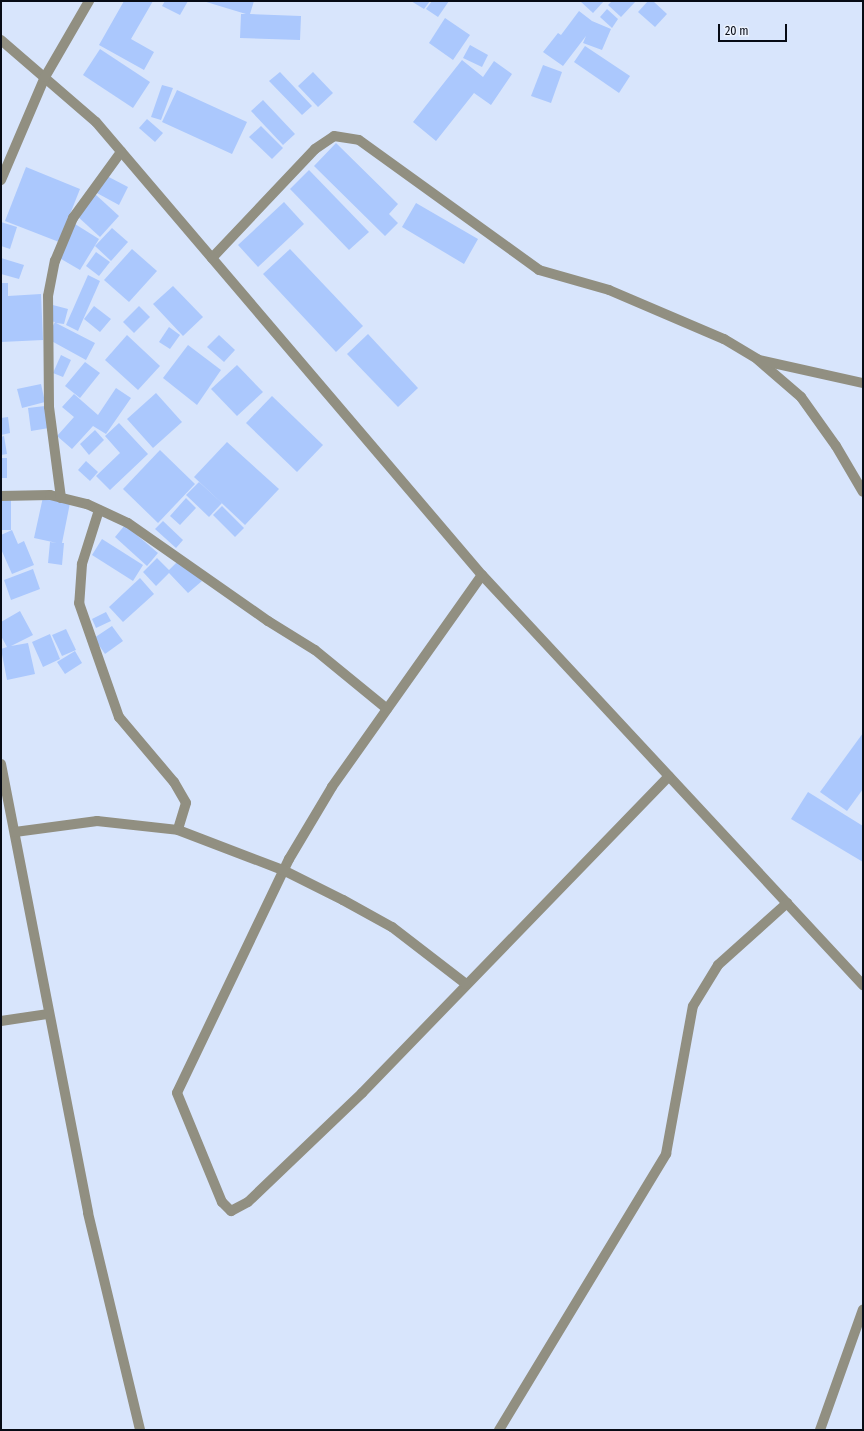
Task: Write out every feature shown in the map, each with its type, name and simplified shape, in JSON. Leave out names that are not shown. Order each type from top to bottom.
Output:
[{"type":"street","points":[[1,180],[45,78],[89,1]]},
{"type":"street","points":[[1,40],[96,122],[482,574],[863,985]]},
{"type":"street","points":[[212,258],[315,149],[334,136],[359,140],[539,270],[609,290],[724,339],[757,359],[801,397],[836,446],[863,492]]},
{"type":"street","points":[[61,498],[49,407],[48,296],[55,261],[73,218],[121,152]]},
{"type":"street","points":[[757,359],[863,383]]},
{"type":"street","points":[[1,496],[50,495],[99,510],[128,523],[268,621],[314,650],[387,709]]},
{"type":"street","points":[[99,510],[82,564],[79,603],[119,717],[174,782],[186,802],[178,830]]},
{"type":"street","points":[[482,574],[332,786],[284,870],[177,1093],[222,1202],[232,1211],[248,1202],[362,1093],[669,776]]},
{"type":"street","points":[[1,764],[6,810],[15,832],[48,1014],[88,1213],[140,1430]]},
{"type":"street","points":[[15,832],[97,821],[178,830],[284,870],[392,927],[466,984]]},
{"type":"street","points":[[499,1430],[666,1154],[694,1006],[718,965],[787,903]]},
{"type":"street","points":[[1,1021],[48,1014]]},
{"type":"street","points":[[820,1430],[863,1309]]},
{"type":"building","points":[[124,1],[153,1],[131,39],[154,52],[144,70],[99,45]]},
{"type":"building","points":[[165,1],[188,1],[180,15],[162,6]]},
{"type":"building","points":[[203,1],[254,1],[250,14],[301,16],[300,40],[240,38],[241,14],[246,14]]},
{"type":"building","points":[[411,1],[430,1],[424,9]]},
{"type":"building","points":[[432,1],[449,1],[438,17],[426,9]]},
{"type":"building","points":[[580,1],[604,1],[593,13]]},
{"type":"building","points":[[612,1],[636,1],[621,17],[608,5]]},
{"type":"building","points":[[648,1],[653,1],[667,14],[655,27],[638,12]]},
{"type":"building","points":[[607,9],[618,19],[612,28],[600,17]]},
{"type":"building","points":[[579,11],[592,21],[611,29],[602,50],[583,43],[586,36],[563,66],[543,52],[558,33],[561,35]]},
{"type":"building","points":[[445,18],[470,35],[453,60],[429,43]]},
{"type":"building","points":[[470,45],[488,55],[482,67],[463,58]]},
{"type":"building","points":[[585,46],[630,76],[619,93],[574,62]]},
{"type":"building","points":[[100,49],[150,82],[133,108],[83,75]]},
{"type":"building","points":[[462,60],[483,77],[494,61],[512,74],[491,105],[474,93],[436,141],[413,122]]},
{"type":"building","points":[[543,65],[562,72],[551,103],[531,96]]},
{"type":"building","points":[[280,72],[312,106],[302,115],[269,81]]},
{"type":"building","points":[[313,72],[333,93],[318,107],[298,86]]},
{"type":"building","points":[[162,85],[173,88],[161,120],[151,117]]},
{"type":"building","points":[[177,90],[247,122],[232,154],[162,122]]},
{"type":"building","points":[[263,100],[295,134],[283,145],[251,111]]},
{"type":"building","points":[[147,119],[163,133],[155,142],[139,128]]},
{"type":"building","points":[[261,126],[283,148],[272,159],[249,137]]},
{"type":"building","points":[[336,143],[398,204],[389,214],[398,223],[385,236],[314,166]]},
{"type":"building","points":[[26,167],[80,189],[59,242],[5,221]]},
{"type":"building","points":[[309,170],[369,232],[349,250],[290,189]]},
{"type":"building","points":[[105,175],[128,187],[119,205],[95,192]]},
{"type":"building","points":[[95,194],[119,216],[100,237],[76,215]]},
{"type":"building","points":[[284,202],[304,224],[258,267],[238,245]]},
{"type":"building","points":[[416,203],[478,239],[464,264],[402,227]]},
{"type":"building","points":[[1,222],[17,227],[10,249],[1,246]]},
{"type":"building","points":[[75,224],[99,239],[80,270],[56,256]]},
{"type":"building","points":[[112,228],[128,242],[111,261],[95,246]]},
{"type":"building","points":[[132,249],[157,271],[129,302],[104,280]]},
{"type":"building","points":[[290,249],[363,326],[336,352],[263,274]]},
{"type":"building","points":[[96,252],[110,262],[99,276],[86,266]]},
{"type":"building","points":[[1,258],[24,265],[19,279],[1,274]]},
{"type":"building","points":[[88,275],[100,281],[78,331],[66,325]]},
{"type":"building","points":[[1,283],[8,283],[8,296],[41,294],[43,340],[1,342]]},
{"type":"building","points":[[173,286],[203,317],[183,336],[153,304]]},
{"type":"building","points":[[49,304],[68,309],[64,324],[56,323],[95,343],[86,360],[46,338],[55,322],[45,320]]},
{"type":"building","points":[[94,306],[111,319],[100,332],[84,319]]},
{"type":"building","points":[[139,306],[150,317],[134,333],[123,322]]},
{"type":"building","points":[[169,327],[180,335],[170,349],[159,342]]},
{"type":"building","points":[[368,334],[418,388],[398,407],[347,354]]},
{"type":"building","points":[[127,335],[160,366],[138,390],[105,360]]},
{"type":"building","points":[[219,335],[235,350],[224,362],[207,347]]},
{"type":"building","points":[[188,345],[221,370],[197,405],[163,378]]},
{"type":"building","points":[[61,355],[71,360],[63,377],[53,373]]},
{"type":"building","points":[[85,362],[100,373],[80,398],[65,386]]},
{"type":"building","points":[[237,365],[263,392],[237,416],[211,389]]},
{"type":"building","points":[[41,384],[45,402],[22,408],[17,389]]},
{"type":"building","points":[[116,388],[131,398],[106,434],[93,426],[72,449],[57,436],[74,417],[62,407],[74,394],[98,415]]},
{"type":"building","points":[[156,393],[182,422],[153,448],[127,419]]},
{"type":"building","points":[[272,396],[323,445],[297,472],[246,423]]},
{"type":"building","points":[[45,406],[49,428],[31,431],[28,408]]},
{"type":"building","points":[[8,417],[10,433],[1,435],[1,418]]},
{"type":"building","points":[[119,423],[148,454],[110,490],[96,476],[120,453],[105,436]]},
{"type":"building","points":[[95,430],[104,440],[89,455],[80,444]]},
{"type":"building","points":[[4,436],[7,454],[1,455],[1,437]]},
{"type":"building","points":[[227,442],[279,489],[245,525],[194,477]]},
{"type":"building","points":[[160,450],[195,484],[158,523],[123,489]]},
{"type":"building","points":[[1,458],[7,458],[7,478],[1,478]]},
{"type":"building","points":[[86,461],[98,472],[90,481],[78,470]]},
{"type":"building","points":[[199,482],[222,503],[209,517],[186,495]]},
{"type":"building","points":[[1,492],[11,492],[11,530],[1,530]]},
{"type":"building","points":[[43,497],[70,503],[62,543],[64,543],[62,565],[48,563],[50,542],[57,543],[34,538]]},
{"type":"building","points":[[186,498],[196,508],[180,525],[170,516]]},
{"type":"building","points":[[222,506],[244,528],[235,537],[213,515]]},
{"type":"building","points":[[163,521],[183,540],[176,548],[155,529]]},
{"type":"building","points":[[125,525],[158,553],[147,566],[115,537]]},
{"type":"building","points":[[12,530],[18,544],[24,541],[34,565],[12,574],[1,549],[1,535]]},
{"type":"building","points":[[102,539],[143,565],[133,581],[92,555]]},
{"type":"building","points":[[157,558],[169,570],[181,558],[202,581],[188,593],[169,573],[156,586],[143,572]]},
{"type":"building","points":[[33,569],[40,589],[11,600],[4,580]]},
{"type":"building","points":[[140,578],[154,594],[123,622],[109,607]]},
{"type":"building","points":[[20,611],[33,635],[11,646],[28,643],[35,674],[7,680],[1,649],[7,647],[1,636],[1,622]]},
{"type":"building","points":[[106,612],[111,621],[96,628],[92,619]]},
{"type":"building","points":[[112,626],[123,641],[105,654],[94,638]]},
{"type":"building","points":[[66,629],[76,650],[62,656],[52,635]]},
{"type":"building","points":[[50,634],[60,659],[43,667],[32,642]]},
{"type":"building","points":[[75,651],[82,663],[65,674],[57,662]]},
{"type":"building","points":[[863,733],[863,789],[847,811],[820,792]]},
{"type":"building","points":[[808,792],[863,826],[863,862],[791,819]]}]
